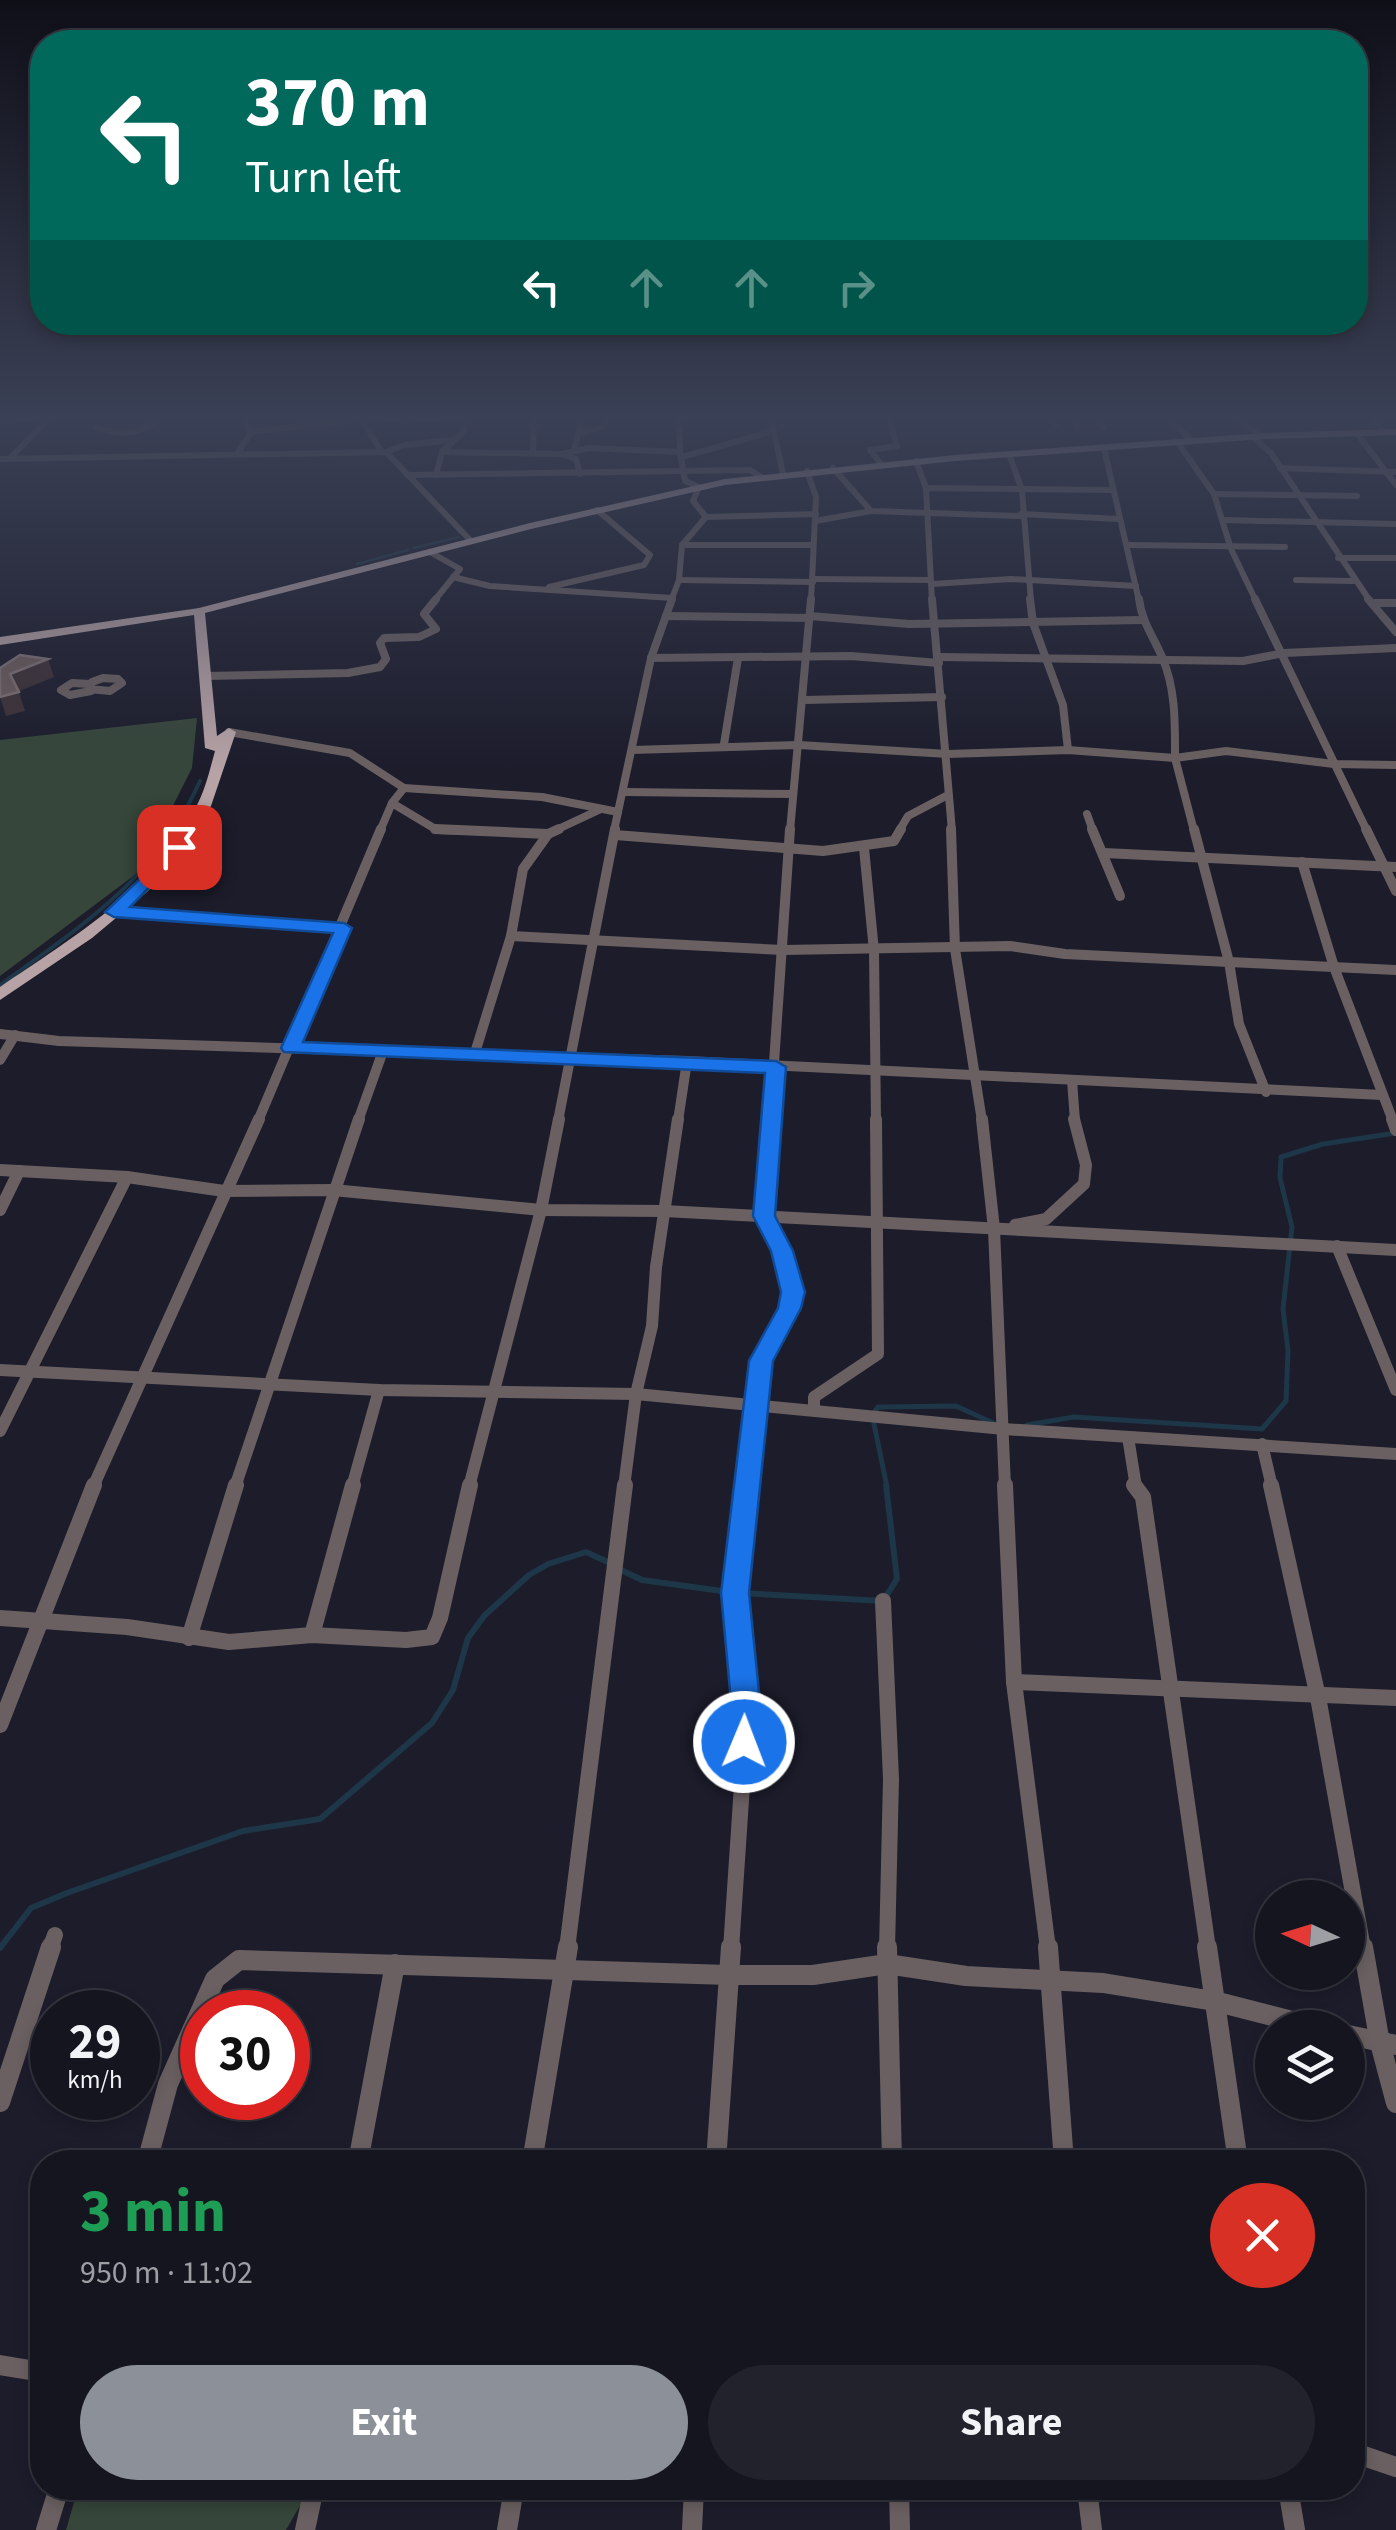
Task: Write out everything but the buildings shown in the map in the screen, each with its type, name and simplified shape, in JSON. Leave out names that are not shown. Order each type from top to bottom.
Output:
[{"type":"main road","points":[[0,641],[199,611],[493,535]]},
{"type":"main road","points":[[199,611],[212,748],[229,732]]},
{"type":"main road","points":[[0,995],[114,912],[156,874],[206,803],[215,762],[229,732]]},
{"type":"street","points":[[467,535],[472,540]]},
{"type":"street","points":[[536,590],[644,565],[650,556],[629,535]]},
{"type":"street","points":[[0,1618],[126,1627],[243,1642],[312,1635],[406,1640],[425,1639],[436,1632],[492,1393],[541,1210],[568,1059],[651,658],[678,580],[682,545],[690,535]]},
{"type":"street","points":[[717,2150],[746,1712],[735,1593],[761,1361],[790,1308],[793,1292],[782,1251],[764,1216],[783,906],[808,658],[814,535]]},
{"type":"street","points":[[929,535],[933,623],[948,754],[946,796],[954,844],[955,949],[999,1230],[1014,1682],[1052,1982],[1063,2150]]},
{"type":"street","points":[[1023,535],[1033,623],[1063,705],[1068,750]]},
{"type":"street","points":[[1125,535],[1142,620],[1162,658],[1175,706],[1175,758],[1203,858],[1239,1024],[1266,1092]]},
{"type":"street","points":[[1228,535],[1334,764],[1391,867],[1396,891]]},
{"type":"street","points":[[1324,535],[1353,581],[1396,632]]},
{"type":"street","points":[[682,545],[813,545]]},
{"type":"street","points":[[1128,545],[1285,547]]},
{"type":"street","points":[[206,676],[348,673],[380,667],[386,659],[380,643],[384,638],[410,638],[434,631],[424,614],[460,569],[430,552]]},
{"type":"street","points":[[1338,558],[1396,558]]},
{"type":"street","points":[[452,577],[490,586],[672,598]]},
{"type":"street","points":[[678,580],[1028,579],[1136,586]]},
{"type":"street","points":[[1296,580],[1353,581]]},
{"type":"street","points":[[1373,603],[1396,603]]},
{"type":"street","points":[[666,616],[933,623],[1142,620]]},
{"type":"street","points":[[651,658],[851,656],[1243,661],[1284,653],[1396,648]]},
{"type":"street","points":[[724,744],[738,658]]},
{"type":"street","points":[[802,700],[942,696]]},
{"type":"street","points":[[229,732],[350,752],[404,788],[542,797],[618,812]]},
{"type":"street","points":[[632,750],[724,744],[799,745],[948,754],[1068,750],[1175,758],[1226,751],[1334,764],[1396,765]]},
{"type":"street","points":[[0,1725],[139,1379],[344,928],[392,803],[404,788]]},
{"type":"street","points":[[626,792],[793,794]]},
{"type":"street","points":[[615,835],[791,849],[864,848],[894,841],[908,816],[946,796]]},
{"type":"street","points":[[392,803],[437,830],[548,834],[601,809]]},
{"type":"street","points":[[1087,814],[1094,840],[1104,853],[1120,896]]},
{"type":"street","points":[[474,1056],[511,936],[524,869],[548,834]]},
{"type":"street","points":[[814,1410],[814,1397],[826,1386],[852,1377],[878,1354],[874,950],[864,848]]},
{"type":"street","points":[[1104,853],[1391,867]]},
{"type":"street","points":[[1302,862],[1334,967],[1396,1130]]},
{"type":"street","points":[[114,912],[344,928]]},
{"type":"street","points":[[511,936],[783,950],[1010,946],[1064,954],[1396,970]]},
{"type":"street","points":[[0,1034],[59,1041],[687,1061],[1382,1095]]},
{"type":"street","points":[[0,1060],[15,1036]]},
{"type":"street","points":[[189,1638],[267,1384],[383,1051]]},
{"type":"street","points":[[534,2150],[565,1969],[636,1394],[652,1326],[664,1211],[687,1061]]},
{"type":"street","points":[[999,1230],[1046,1218],[1084,1184],[1086,1165],[1075,1126],[1072,1080]]},
{"type":"street","points":[[0,1170],[127,1177],[224,1191],[333,1190],[541,1210],[664,1211],[1396,1250]]},
{"type":"street","points":[[0,1210],[18,1171]]},
{"type":"street","points":[[0,1431],[127,1177]]},
{"type":"street","points":[[1337,1246],[1396,1390]]},
{"type":"street","points":[[0,1370],[379,1390],[636,1394],[1004,1428],[1396,1454]]},
{"type":"street","points":[[312,1635],[379,1390]]},
{"type":"street","points":[[1128,1437],[1134,1484],[1143,1497],[1236,2150]]},
{"type":"street","points":[[1262,1444],[1318,1698],[1388,2044],[1396,2103]]},
{"type":"street","points":[[883,1601],[891,1779],[887,1964],[892,2150]]},
{"type":"street","points":[[1014,1682],[1171,1687],[1318,1698],[1396,1698]]},
{"type":"street","points":[[0,2102],[56,1935]]},
{"type":"street","points":[[151,2150],[168,2084],[215,1979],[239,1960],[730,1975],[813,1975],[887,1964],[1052,1982],[1103,1983],[1255,2012]]},
{"type":"street","points":[[360,2150],[396,1964]]},
{"type":"street","points":[[0,2364],[30,2370]]},
{"type":"street","points":[[1365,2456],[1396,2467]]},
{"type":"street","points":[[46,2530],[55,2500]]},
{"type":"street","points":[[305,2530],[311,2500]]},
{"type":"street","points":[[507,2530],[512,2500]]},
{"type":"street","points":[[692,2530],[693,2500]]},
{"type":"street","points":[[899,2500],[900,2530]]},
{"type":"street","points":[[1088,2500],[1092,2530]]},
{"type":"street","points":[[1290,2500],[1295,2530]]},
{"type":"green space","points":[[197,718],[192,768],[140,871],[0,976],[0,740]]},
{"type":"green space","points":[[75,2500],[303,2500],[286,2530],[66,2530]]},
{"type":"waterway","points":[[414,548],[459,537]]},
{"type":"waterway","points":[[357,564],[408,550]]},
{"type":"waterway","points":[[0,985],[89,919],[140,873],[162,846],[200,781]]},
{"type":"waterway","points":[[1027,1425],[1074,1417],[1262,1429],[1286,1401],[1288,1351],[1283,1309],[1292,1227],[1280,1178],[1281,1157],[1323,1144],[1396,1133]]},
{"type":"waterway","points":[[875,1411],[878,1407],[956,1406],[993,1423]]},
{"type":"waterway","points":[[874,1424],[887,1487]]},
{"type":"waterway","points":[[740,1593],[883,1601],[897,1579],[886,1485]]},
{"type":"waterway","points":[[0,1948],[31,1908],[67,1893],[243,1831],[320,1819],[432,1723],[453,1690],[468,1638],[484,1616],[529,1575],[548,1564],[586,1552],[610,1563]]},
{"type":"waterway","points":[[619,1569],[642,1580],[729,1592]]},
{"type":"route","points":[[179,847],[146,885],[114,912],[344,928],[291,1048],[776,1067],[764,1216],[782,1251],[793,1292],[790,1308],[761,1361],[735,1593],[746,1712],[744,1742]]}]
